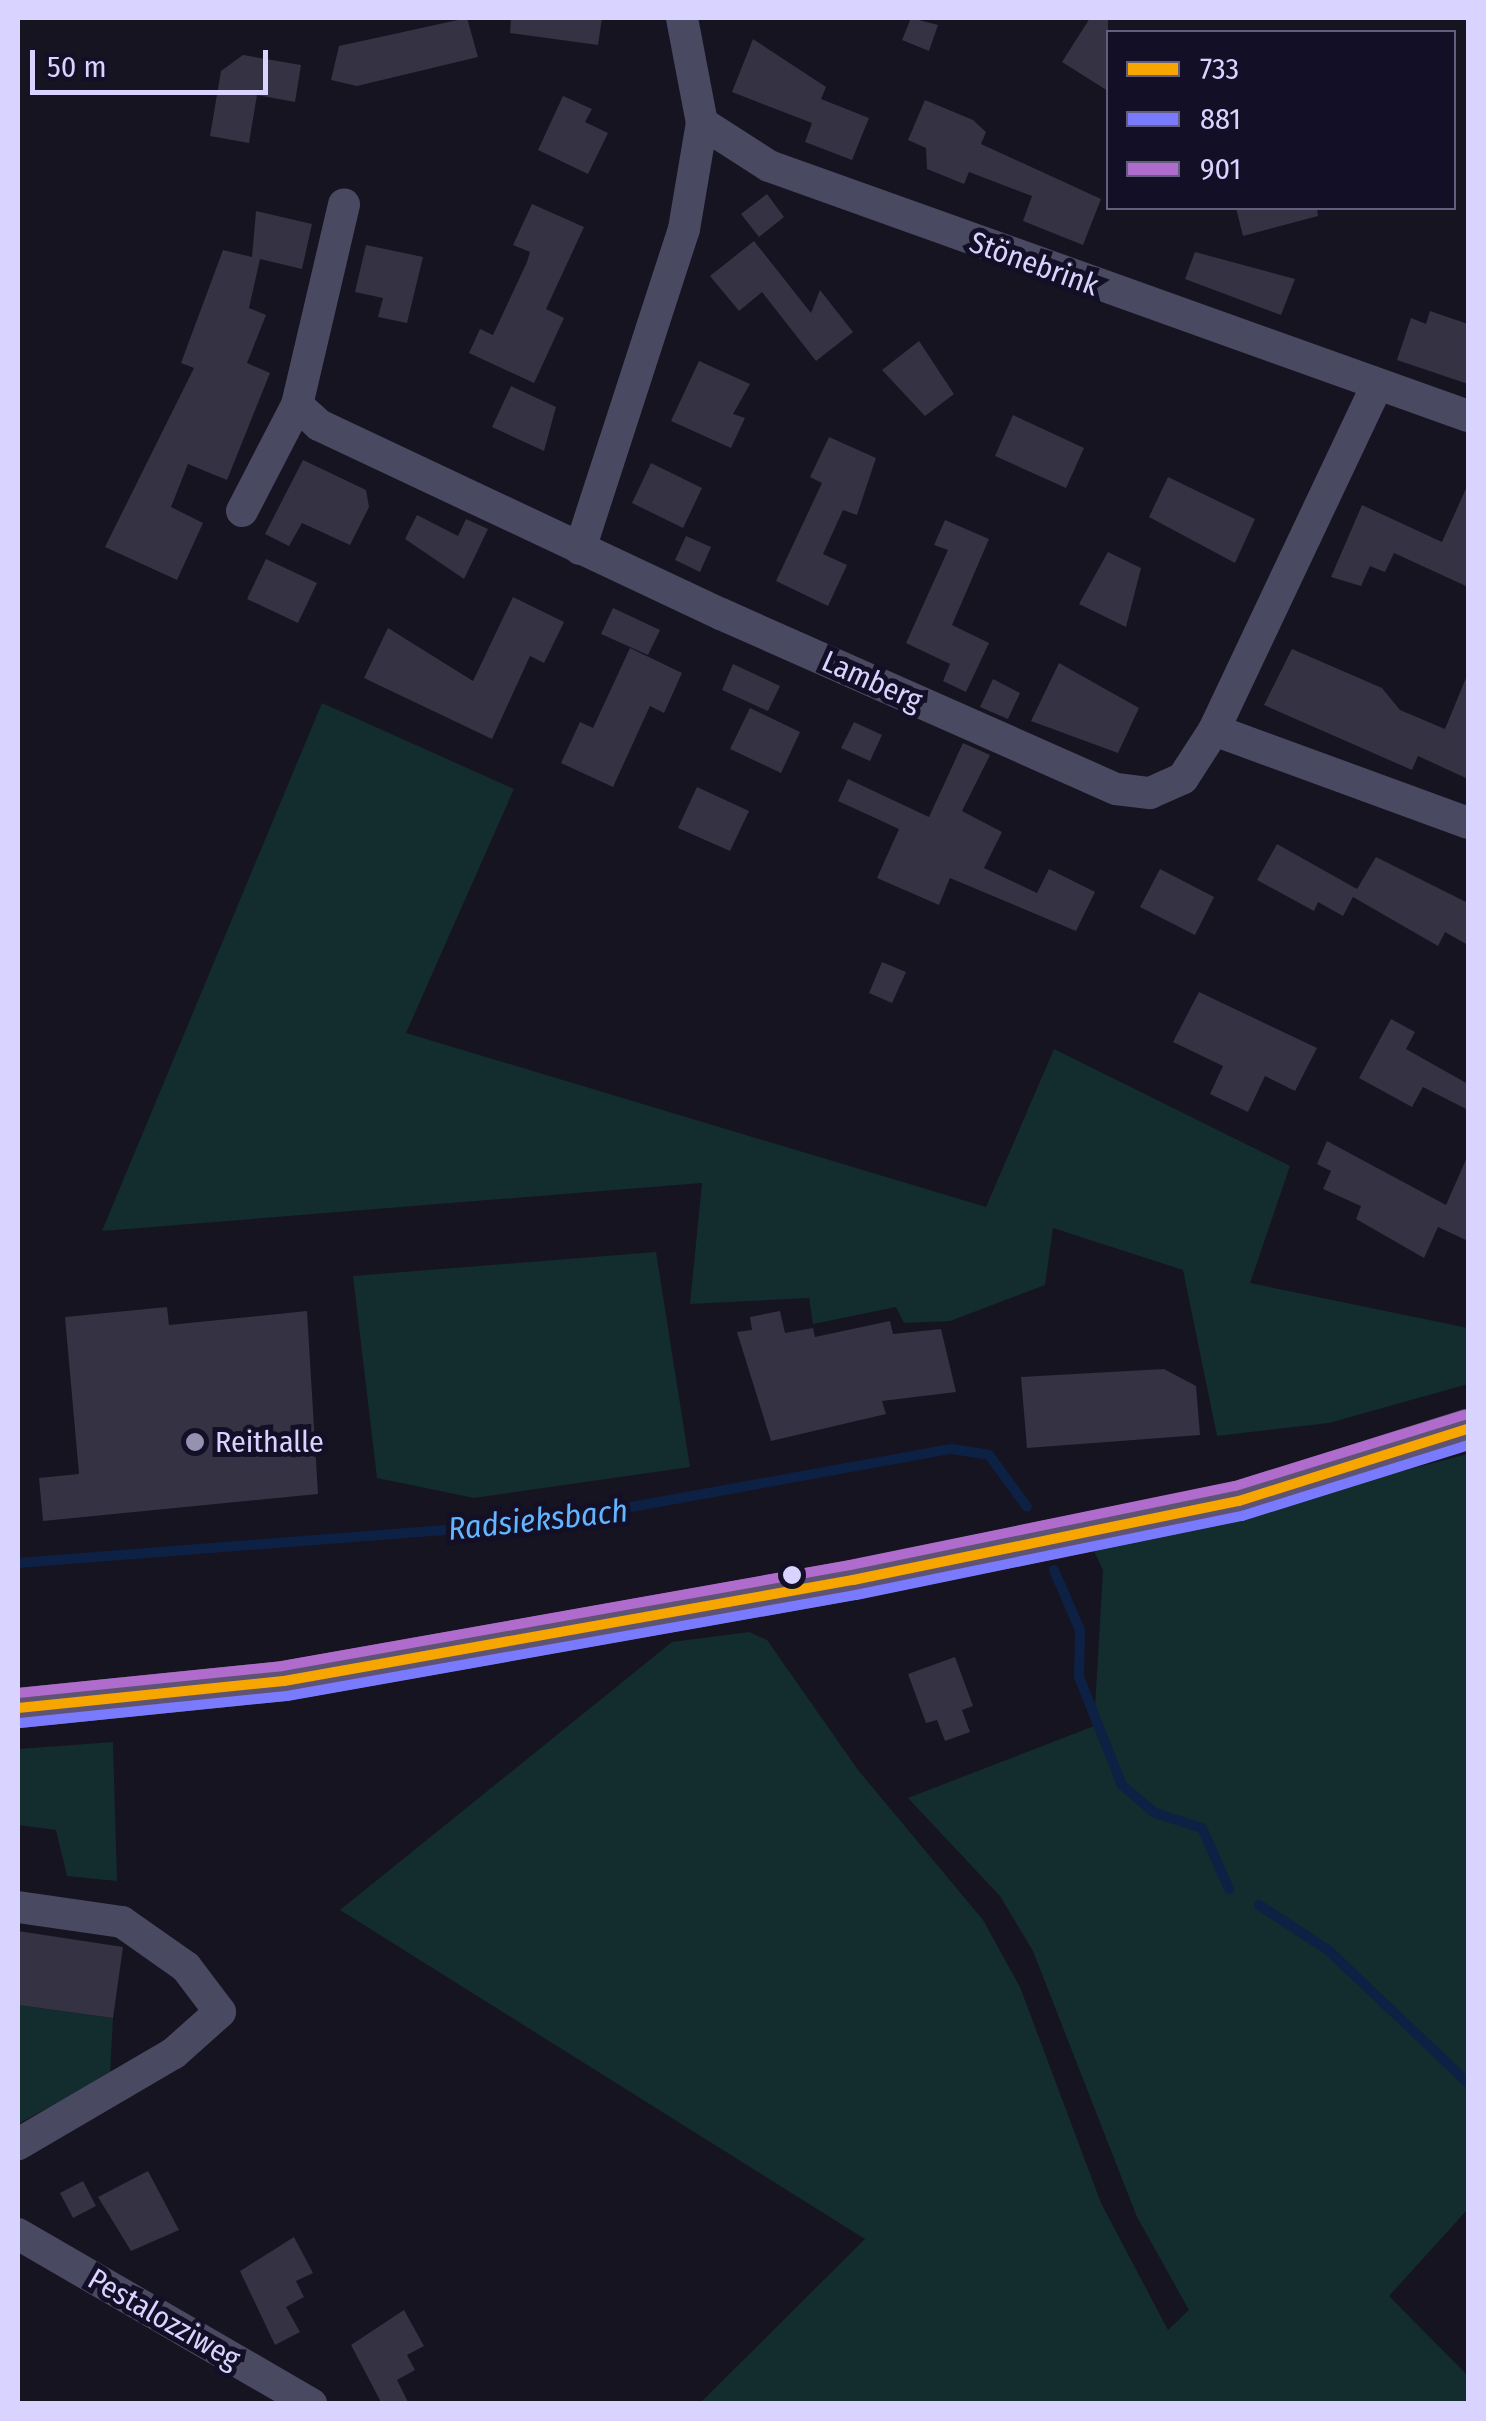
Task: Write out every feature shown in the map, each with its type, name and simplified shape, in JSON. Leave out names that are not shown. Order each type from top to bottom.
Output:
[{"type":"main road","points":[[18,1708],[284,1681],[820,1586],[1239,1501],[1468,1429]]},
{"type":"street","points":[[580,548],[684,229],[702,123],[682,18]]},
{"type":"street","name":"Stönebrink","points":[[702,123],[768,166],[1375,390],[1468,416]]},
{"type":"street","points":[[242,511],[298,405],[344,204]]},
{"type":"street","points":[[1375,390],[1214,730],[1468,824]]},
{"type":"street","name":"Lamberg","points":[[298,405],[319,425],[580,548],[1116,789],[1170,788],[1214,730]]},
{"type":"street","points":[[18,1907],[122,1922],[186,1967],[220,2012],[174,2053],[18,2144]]},
{"type":"street","name":"Pestalozziweg","points":[[18,2234],[311,2404]]},
{"type":"green space","points":[[322,703],[514,789],[406,1033],[986,1207],[1054,1049],[1290,1166],[1250,1283],[1468,1328],[1468,1384],[1329,1423],[1217,1436],[1183,1270],[1053,1228],[1045,1285],[950,1321],[904,1323],[896,1307],[813,1324],[809,1298],[690,1304],[702,1183],[102,1231]]},
{"type":"green space","points":[[656,1252],[690,1467],[474,1498],[377,1478],[353,1276]]},
{"type":"green space","points":[[1468,1454],[1468,2209],[1389,2296],[1468,2376],[1468,2403],[700,2403],[865,2239],[340,1910],[672,1642],[749,1632],[767,1640],[858,1770],[983,1920],[1020,1987],[1101,2203],[1168,2330],[1189,2310],[1137,2217],[1033,1951],[1000,1896],[908,1798],[1094,1726],[1103,1570],[1094,1551]]},
{"type":"green space","points":[[113,1742],[117,1881],[67,1876],[56,1830],[18,1825],[18,1749]]},
{"type":"green space","points":[[18,2005],[113,2018],[110,2075],[18,2124]]},
{"type":"building","points":[[467,18],[478,57],[357,86],[331,80],[339,46]]},
{"type":"building","points":[[511,18],[602,18],[598,45],[510,33]]},
{"type":"building","points":[[911,18],[938,25],[929,51],[902,40]]},
{"type":"building","points":[[1090,18],[1108,18],[1106,90],[1062,62]]},
{"type":"building","points":[[753,39],[826,87],[821,99],[869,118],[852,160],[805,142],[812,123],[732,92]]},
{"type":"building","points":[[243,55],[301,65],[295,102],[257,95],[249,143],[210,136],[221,71]]},
{"type":"building","points":[[563,96],[592,109],[585,122],[608,133],[588,174],[538,150]]},
{"type":"building","points":[[925,100],[973,120],[986,132],[981,144],[1101,199],[1083,245],[1023,221],[1032,196],[969,172],[964,184],[927,169],[926,148],[908,140]]},
{"type":"building","points":[[767,194],[784,217],[759,237],[741,214]]},
{"type":"building","points":[[532,204],[584,227],[546,309],[564,318],[534,383],[469,353],[480,329],[493,335],[527,262],[530,252],[513,245]]},
{"type":"building","points":[[1236,210],[1317,210],[1318,216],[1243,236]]},
{"type":"building","points":[[256,211],[312,224],[302,269],[260,259],[249,308],[266,315],[247,363],[270,373],[227,480],[188,464],[171,507],[203,523],[177,580],[105,547],[194,368],[181,363],[223,250],[252,257]]},
{"type":"building","points":[[754,241],[811,313],[820,290],[853,332],[816,361],[762,292],[739,311],[710,276]]},
{"type":"building","points":[[366,245],[423,257],[407,323],[378,317],[383,298],[355,292]]},
{"type":"building","points":[[1195,252],[1295,279],[1281,315],[1185,279]]},
{"type":"building","points":[[1430,311],[1468,324],[1468,384],[1397,360],[1411,318],[1426,324]]},
{"type":"building","points":[[919,341],[954,394],[925,416],[882,370]]},
{"type":"building","points":[[699,361],[750,384],[733,414],[745,418],[731,448],[671,421]]},
{"type":"building","points":[[511,386],[556,407],[544,451],[492,427]]},
{"type":"building","points":[[1013,415],[1084,448],[1066,488],[995,456]]},
{"type":"building","points":[[829,437],[876,458],[857,515],[843,510],[823,554],[847,565],[828,606],[776,581],[822,483],[810,477]]},
{"type":"building","points":[[303,460],[366,490],[369,507],[350,545],[302,523],[289,546],[265,534]]},
{"type":"building","points":[[651,463],[702,488],[683,528],[632,503]]},
{"type":"building","points":[[1168,477],[1255,519],[1235,563],[1149,517]]},
{"type":"building","points":[[1468,484],[1468,587],[1394,553],[1385,572],[1370,566],[1361,586],[1331,577],[1362,505],[1442,542]]},
{"type":"building","points":[[417,515],[458,536],[466,519],[488,529],[464,579],[405,539]]},
{"type":"building","points":[[945,520],[989,539],[952,625],[989,643],[966,692],[943,681],[950,664],[906,643],[948,550],[934,545]]},
{"type":"building","points":[[686,536],[711,547],[700,572],[675,560]]},
{"type":"building","points":[[1108,552],[1141,568],[1126,627],[1079,604]]},
{"type":"building","points":[[266,559],[317,583],[298,623],[247,599]]},
{"type":"building","points":[[513,597],[564,622],[544,663],[530,656],[492,739],[364,678],[388,628],[473,681]]},
{"type":"building","points":[[613,608],[660,630],[648,655],[601,634]]},
{"type":"building","points":[[630,648],[682,673],[664,713],[650,706],[613,787],[561,763],[580,722],[593,728]]},
{"type":"building","points":[[1292,649],[1382,688],[1400,710],[1445,729],[1468,673],[1468,779],[1418,756],[1412,770],[1264,705]]},
{"type":"building","points":[[1059,663],[1139,708],[1118,753],[1031,721]]},
{"type":"building","points":[[733,664],[780,686],[768,711],[722,690]]},
{"type":"building","points":[[993,679],[1020,693],[1008,719],[980,707]]},
{"type":"building","points":[[750,708],[800,732],[781,773],[730,749]]},
{"type":"building","points":[[854,722],[882,735],[870,761],[841,748]]},
{"type":"building","points":[[963,743],[990,755],[962,811],[1002,832],[984,868],[1037,893],[1049,869],[1095,892],[1076,931],[950,878],[939,905],[877,878],[899,829],[838,801],[848,779],[929,817]]},
{"type":"building","points":[[697,787],[749,811],[730,851],[678,828]]},
{"type":"building","points":[[1277,844],[1357,889],[1376,857],[1468,903],[1468,945],[1445,932],[1438,946],[1353,897],[1343,916],[1318,902],[1314,911],[1257,880]]},
{"type":"building","points":[[1160,869],[1214,897],[1195,935],[1140,907]]},
{"type":"building","points":[[882,962],[906,972],[892,1003],[869,993]]},
{"type":"building","points":[[1199,992],[1317,1048],[1295,1091],[1265,1076],[1248,1112],[1210,1094],[1223,1066],[1173,1042]]},
{"type":"building","points":[[1391,1019],[1415,1032],[1406,1049],[1468,1084],[1468,1110],[1423,1087],[1412,1107],[1359,1078]]},
{"type":"building","points":[[1327,1141],[1446,1205],[1468,1155],[1468,1241],[1438,1227],[1424,1258],[1356,1219],[1361,1206],[1323,1189],[1331,1171],[1317,1164]]},
{"type":"building","points":[[167,1307],[169,1325],[307,1311],[318,1494],[43,1521],[39,1478],[79,1474],[65,1317]]},
{"type":"building","points":[[780,1311],[785,1333],[813,1328],[815,1337],[890,1321],[893,1334],[941,1329],[956,1392],[882,1401],[886,1414],[771,1441],[737,1332],[752,1330],[750,1317]]},
{"type":"building","points":[[1164,1369],[1196,1386],[1200,1435],[1027,1448],[1021,1377]]},
{"type":"building","points":[[955,1657],[973,1706],[962,1710],[970,1732],[945,1741],[937,1720],[926,1723],[908,1674]]},
{"type":"building","points":[[18,1931],[123,1947],[113,2018],[18,2005]]},
{"type":"building","points":[[148,2171],[179,2230],[131,2251],[98,2197]]},
{"type":"building","points":[[83,2181],[96,2206],[73,2218],[60,2193]]},
{"type":"building","points":[[294,2237],[313,2273],[296,2281],[304,2297],[286,2307],[300,2332],[275,2345],[240,2271]]},
{"type":"building","points":[[404,2310],[424,2346],[407,2355],[415,2370],[397,2380],[409,2404],[382,2404],[351,2345]]},
{"type":"waterway","name":"Radsieksbach","points":[[18,1563],[549,1522],[952,1449],[989,1455],[1027,1507]]},
{"type":"waterway","name":"Radsieksbach","points":[[1054,1570],[1080,1630],[1079,1677],[1122,1785],[1155,1813],[1202,1828],[1229,1889]]},
{"type":"waterway","name":"Radsieksbach","points":[[1259,1905],[1328,1950],[1468,2083]]},
{"type":"transit line","name":"901","points":[[18,1693],[282,1666],[850,1565],[1235,1486],[1464,1415]]},
{"type":"transit line","name":"733","points":[[18,1708],[284,1681],[853,1580],[1239,1501],[1468,1429]]},
{"type":"transit line","name":"881","points":[[20,1723],[287,1696],[856,1595],[1242,1516],[1468,1445]]},
{"type":"place","name":"Reithalle","points":[[195,1442]]}]
